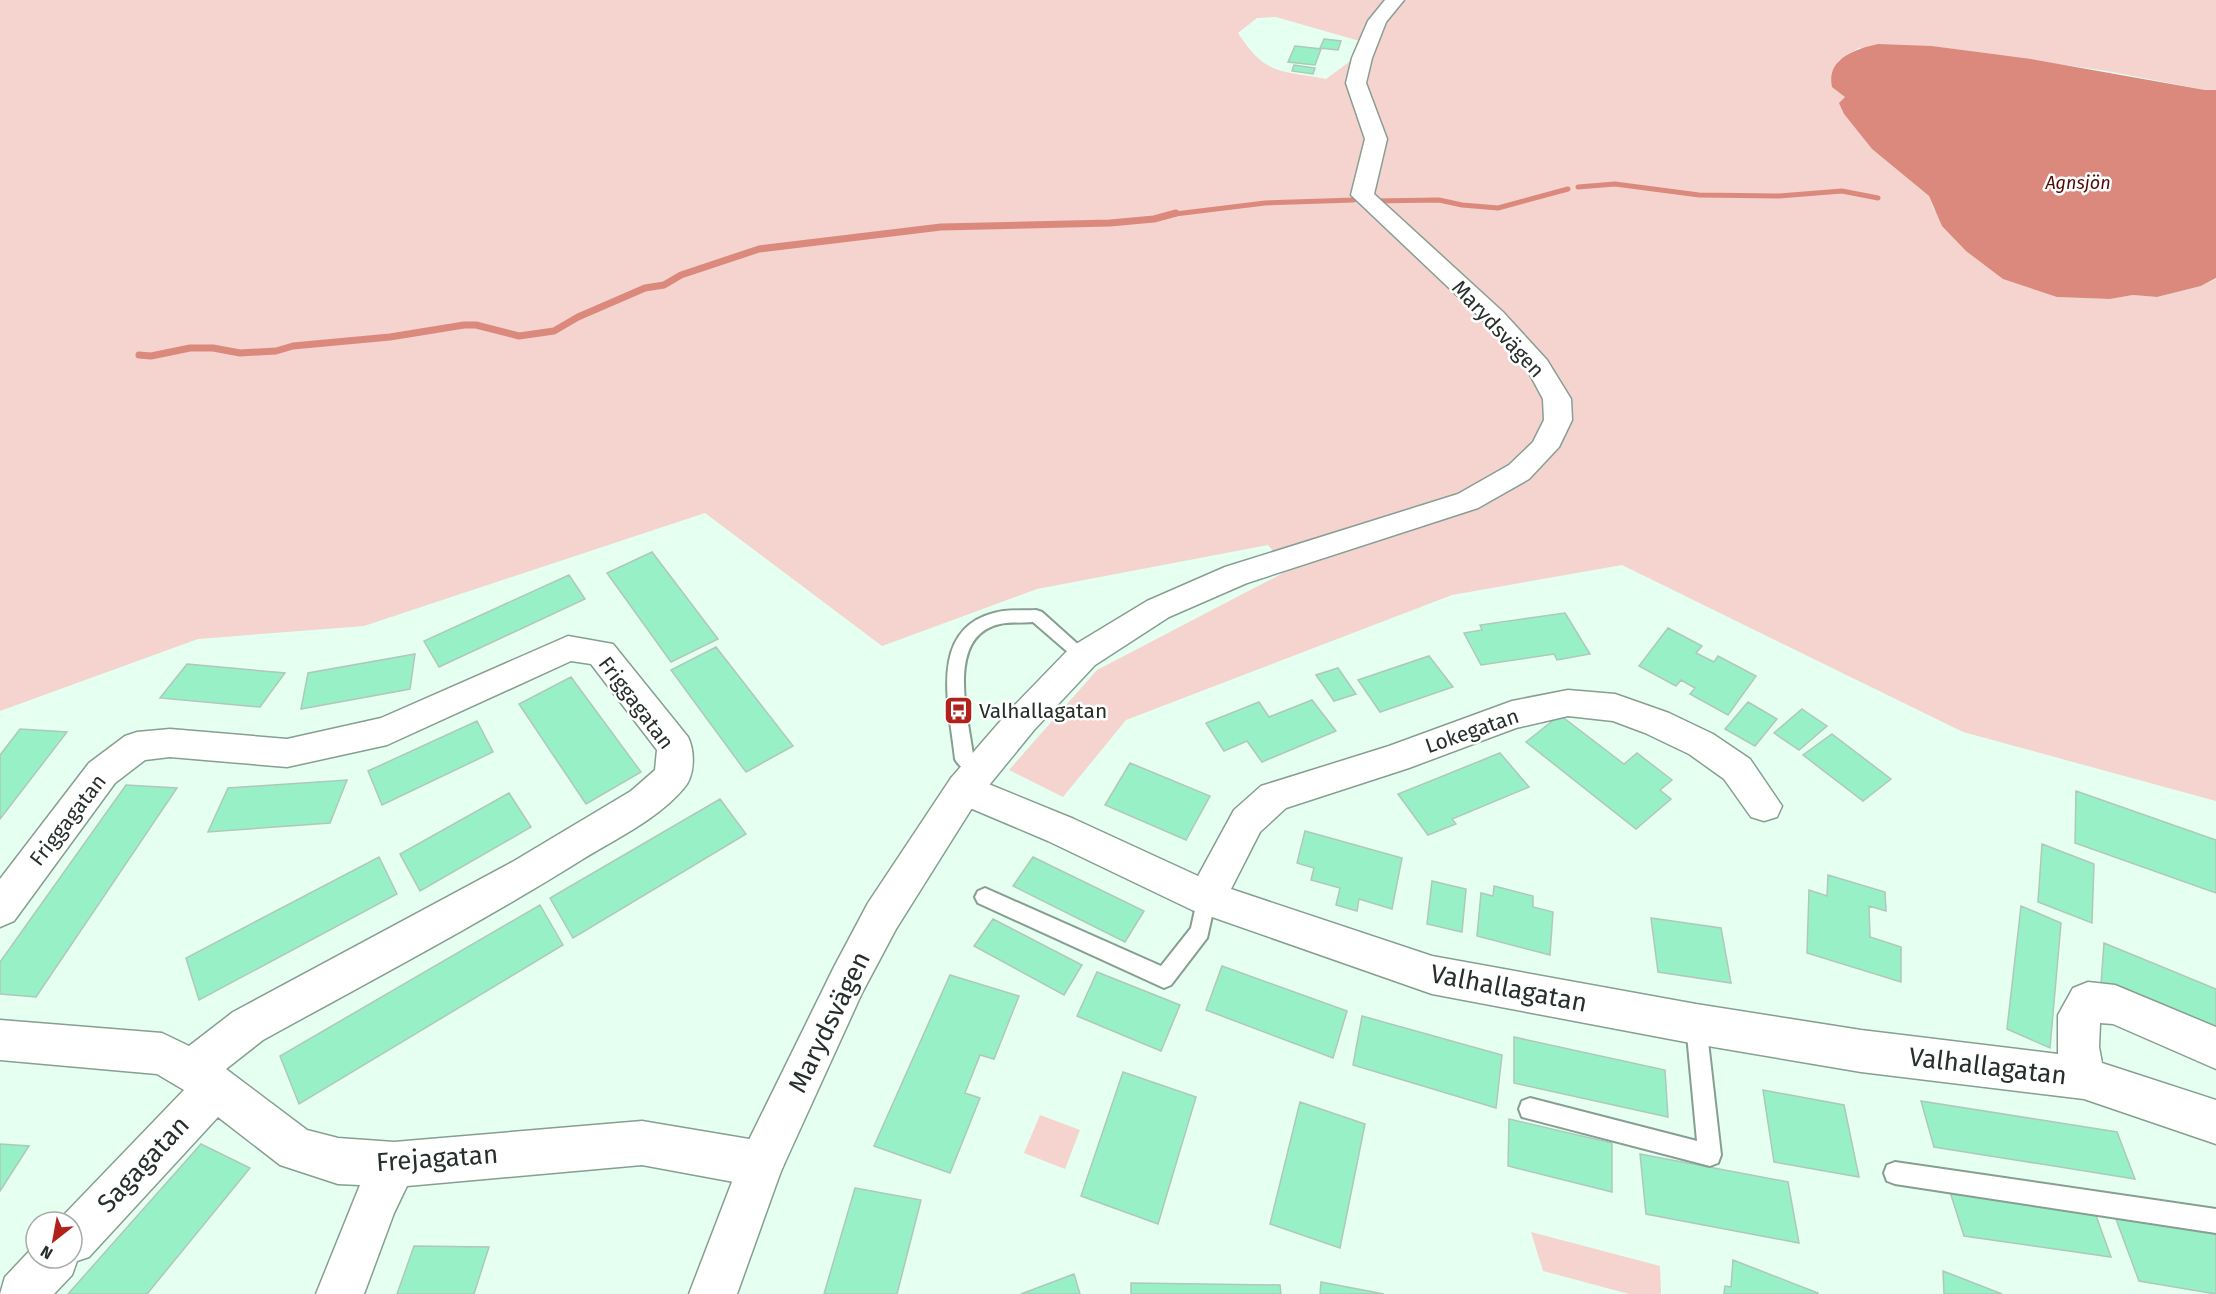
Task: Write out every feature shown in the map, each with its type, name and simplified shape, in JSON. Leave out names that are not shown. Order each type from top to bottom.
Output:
[{"type":"street","name":"Marydsvägen","points":[[713,1294],[761,1164],[848,980],[877,925],[973,779],[1022,720],[1083,656],[1158,609],[1236,575],[1468,501],[1519,472],[1545,447],[1558,420],[1557,399],[1538,366],[1494,317],[1362,195],[1376,139],[1369,114],[1356,83],[1362,57],[1377,21],[1395,0]]},
{"type":"street","name":"Friggagatan","points":[[0,909],[102,773],[137,747],[170,743],[287,753],[387,731],[568,648],[601,653],[675,747],[672,777],[644,802],[528,873],[248,1026],[203,1079]]},
{"type":"street","name":"Lokegatan","points":[[1206,898],[1247,822],[1274,797],[1396,758],[1512,715],[1568,703],[1615,708],[1657,723],[1701,744],[1737,769],[1764,806]]},
{"type":"street","name":"Valhallagatan","points":[[973,779],[1061,830],[1206,898],[1432,975],[1696,1024],[1861,1051],[2084,1078],[2216,1122]]},
{"type":"street","name":"Valhallagatan","points":[[2084,1078],[2078,1047],[2079,1015],[2088,1002],[2115,1005],[2216,1048]]},
{"type":"street","name":"Frejagatan","points":[[0,1040],[162,1054],[203,1079],[296,1149],[338,1161],[394,1165],[642,1143],[761,1164]]},
{"type":"street","name":"Sagagatan","points":[[84,1225],[203,1079]]},
{"type":"street","points":[[340,1294],[375,1203],[394,1165]]},
{"type":"street","points":[[22,1294],[44,1270]]},
{"type":"lane","points":[[973,779],[964,759],[955,669],[961,644],[974,630],[996,618],[1036,616],[1083,656]]},
{"type":"lane","points":[[985,897],[1164,978],[1200,932],[1206,898]]},
{"type":"lane","points":[[1530,1109],[1710,1155],[1696,1024]]},
{"type":"lane","points":[[1895,1173],[2216,1221]]},
{"type":"shaded area","points":[[0,0],[2216,0],[2216,90],[2205,90],[2107,71],[1932,46],[1859,48],[1838,61],[1845,97],[1844,114],[1872,149],[1929,196],[1934,210],[2057,297],[2110,299],[2133,295],[2157,297],[2201,286],[2216,279],[2216,801],[1963,732],[1622,565],[1452,595],[1126,720],[1063,797],[1009,770],[1097,670],[1289,570],[1268,545],[1037,589],[882,646],[705,513],[364,626],[198,639],[0,711]],"holes":[[[1276,17],[1363,42],[1349,62],[1326,79],[1275,69],[1257,57],[1238,33],[1257,18]]]},
{"type":"shaded area","points":[[1040,1115],[1080,1130],[1065,1169],[1024,1153]]},
{"type":"shaded area","points":[[1531,1232],[1660,1266],[1661,1294],[1629,1294],[1543,1271]]},
{"type":"water","name":"Agnsjön","points":[[1878,44],[1932,46],[2031,59],[2205,90],[2216,90],[2216,278],[2201,286],[2157,297],[2133,295],[2110,299],[2057,297],[2003,279],[1966,251],[1942,226],[1929,196],[1872,149],[1844,114],[1839,103],[1845,97],[1832,87],[1833,69],[1838,62],[1852,52]]},
{"type":"building","points":[[1324,39],[1341,41],[1338,50],[1320,48]]},
{"type":"building","points":[[1295,46],[1321,49],[1315,65],[1288,62]]},
{"type":"building","points":[[1294,65],[1315,68],[1313,74],[1292,71]]},
{"type":"building","points":[[652,552],[718,639],[671,662],[607,573]]},
{"type":"building","points":[[569,575],[585,599],[439,667],[424,641]]},
{"type":"building","points":[[1565,613],[1590,654],[1557,660],[1554,654],[1481,665],[1464,633],[1482,630],[1480,625]]},
{"type":"building","points":[[1668,628],[1702,646],[1696,653],[1714,662],[1718,656],[1756,676],[1728,715],[1690,694],[1695,688],[1681,680],[1676,686],[1639,666]]},
{"type":"building","points":[[716,647],[793,746],[746,772],[671,670]]},
{"type":"building","points":[[415,654],[410,689],[301,709],[308,673]]},
{"type":"building","points":[[1429,656],[1453,687],[1380,712],[1358,680]]},
{"type":"building","points":[[187,664],[285,673],[260,707],[160,698]]},
{"type":"building","points":[[1338,668],[1356,694],[1334,701],[1316,675]]},
{"type":"building","points":[[571,677],[641,772],[586,804],[519,704]]},
{"type":"building","points":[[1312,700],[1336,731],[1262,762],[1247,741],[1224,751],[1206,723],[1259,702],[1269,717]]},
{"type":"building","points":[[1748,702],[1777,719],[1755,746],[1725,729]]},
{"type":"building","points":[[1802,709],[1827,726],[1799,750],[1774,733]]},
{"type":"building","points":[[1560,715],[1624,764],[1637,753],[1672,780],[1660,790],[1671,799],[1636,829],[1526,742]]},
{"type":"building","points":[[477,721],[493,752],[382,805],[368,771]]},
{"type":"building","points":[[20,729],[67,732],[0,819],[0,755]]},
{"type":"building","points":[[1832,734],[1891,779],[1863,801],[1803,755]]},
{"type":"building","points":[[1500,753],[1529,787],[1452,819],[1456,824],[1428,835],[1398,794]]},
{"type":"building","points":[[1130,763],[1210,796],[1186,840],[1105,805]]},
{"type":"building","points":[[347,780],[330,823],[208,832],[228,788]]},
{"type":"building","points":[[126,785],[177,788],[36,997],[0,994],[0,962]]},
{"type":"building","points":[[2076,791],[2216,840],[2216,893],[2075,843]]},
{"type":"building","points":[[509,793],[531,827],[420,891],[400,854]]},
{"type":"building","points":[[720,799],[746,834],[573,938],[550,898]]},
{"type":"building","points":[[1305,831],[1402,858],[1392,909],[1359,899],[1357,911],[1336,905],[1340,888],[1311,880],[1314,868],[1297,863]]},
{"type":"building","points":[[2042,844],[2094,864],[2092,923],[2038,902]]},
{"type":"building","points":[[379,857],[397,894],[199,1000],[186,958]]},
{"type":"building","points":[[1033,857],[1144,911],[1125,942],[1013,886]]},
{"type":"building","points":[[1828,875],[1885,892],[1886,911],[1869,906],[1870,937],[1901,947],[1901,982],[1807,953],[1809,890],[1827,896]]},
{"type":"building","points":[[1432,881],[1466,889],[1462,932],[1427,924]]},
{"type":"building","points":[[1494,886],[1533,896],[1533,907],[1553,912],[1550,955],[1477,936],[1481,893],[1493,896]]},
{"type":"building","points":[[540,905],[563,945],[299,1104],[280,1056]]},
{"type":"building","points":[[2021,906],[2061,923],[2050,1048],[2007,1029]]},
{"type":"building","points":[[1651,918],[1721,928],[1731,983],[1658,972]]},
{"type":"building","points":[[993,919],[1082,965],[1064,995],[974,946]]},
{"type":"building","points":[[2104,943],[2216,989],[2216,1033],[2101,984]]},
{"type":"building","points":[[1222,966],[1347,1011],[1333,1058],[1206,1010]]},
{"type":"building","points":[[1097,972],[1180,1005],[1161,1051],[1077,1016]]},
{"type":"building","points":[[950,975],[1019,996],[994,1059],[980,1055],[965,1093],[980,1098],[950,1173],[874,1146]]},
{"type":"building","points":[[1362,1016],[1502,1055],[1496,1108],[1353,1065]]},
{"type":"building","points":[[1514,1037],[1665,1070],[1668,1117],[1514,1083]]},
{"type":"building","points":[[1123,1072],[1196,1097],[1158,1224],[1081,1196]]},
{"type":"building","points":[[1763,1090],[1844,1105],[1859,1177],[1774,1162]]},
{"type":"building","points":[[1921,1101],[2117,1132],[2135,1179],[1934,1147]]},
{"type":"building","points":[[1300,1102],[1365,1124],[1340,1248],[1270,1224]]},
{"type":"building","points":[[1509,1119],[1612,1143],[1612,1192],[1508,1166]]},
{"type":"building","points":[[0,1144],[29,1146],[0,1191]]},
{"type":"building","points":[[201,1144],[250,1168],[147,1294],[68,1294]]},
{"type":"building","points":[[1640,1154],[1788,1182],[1799,1243],[1646,1214]]},
{"type":"building","points":[[855,1188],[921,1200],[897,1294],[824,1294]]},
{"type":"building","points":[[1950,1192],[2094,1210],[2111,1257],[1964,1236]]},
{"type":"building","points":[[2113,1211],[2216,1227],[2216,1294],[2139,1281]]},
{"type":"building","points":[[414,1246],[489,1247],[474,1294],[397,1294]]},
{"type":"building","points":[[1733,1260],[1818,1294],[1724,1294],[1725,1286],[1731,1287]]},
{"type":"building","points":[[1943,1271],[2002,1294],[1944,1294]]},
{"type":"building","points":[[1074,1274],[1080,1294],[1021,1294]]},
{"type":"building","points":[[1321,1282],[1384,1294],[1320,1294]]},
{"type":"building","points":[[1131,1283],[1280,1285],[1281,1294],[1131,1294]]},
{"type":"waterway","points":[[1578,187],[1615,184],[1699,195],[1779,196],[1842,191],[1878,198]]},
{"type":"waterway","points":[[1373,201],[1439,200],[1462,205],[1498,208],[1568,189]]},
{"type":"waterway","points":[[1170,215],[1265,203],[1354,200]]},
{"type":"waterway","points":[[1170,215],[1176,213]]},
{"type":"waterway","points":[[139,355],[151,356],[190,348],[213,348],[240,353],[276,351],[293,346],[390,337],[464,325],[476,325],[519,336],[554,331],[578,317],[645,288],[664,285],[681,275],[759,249],[941,227],[1110,223],[1154,219],[1170,215]]},
{"type":"place","name":"Valhallagatan","points":[[958,711]]}]
